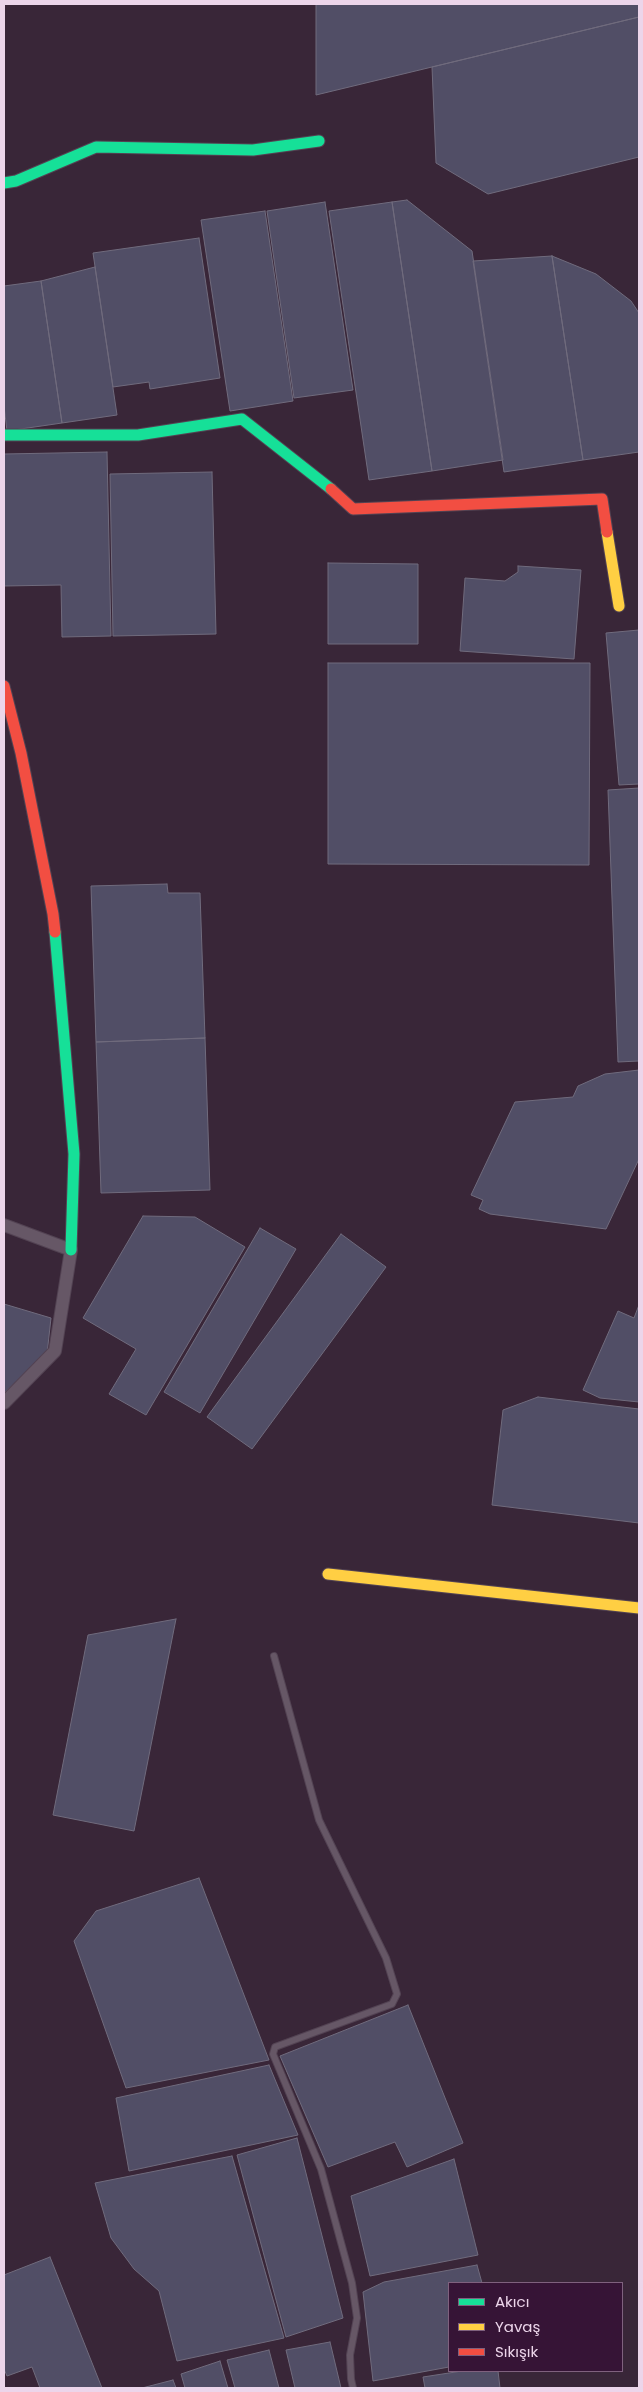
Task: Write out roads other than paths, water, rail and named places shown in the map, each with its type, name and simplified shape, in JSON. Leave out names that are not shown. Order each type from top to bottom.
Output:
[{"type":"street","points":[[4,183],[16,181],[96,147],[254,150],[319,141]]},
{"type":"street","points":[[4,435],[138,435],[242,419],[321,479],[353,509],[602,499],[619,606]]},
{"type":"street","points":[[4,686],[21,753],[53,914],[74,1154],[70,1250],[55,1351],[4,1403]]},
{"type":"street","points":[[4,1225],[70,1250]]},
{"type":"street","points":[[328,1574],[639,1608]]},
{"type":"lane","points":[[274,1656],[319,1820],[386,1958],[397,1994],[392,2004],[275,2047],[273,2054],[322,2169],[352,2283],[357,2318],[350,2355],[353,2388]]}]
